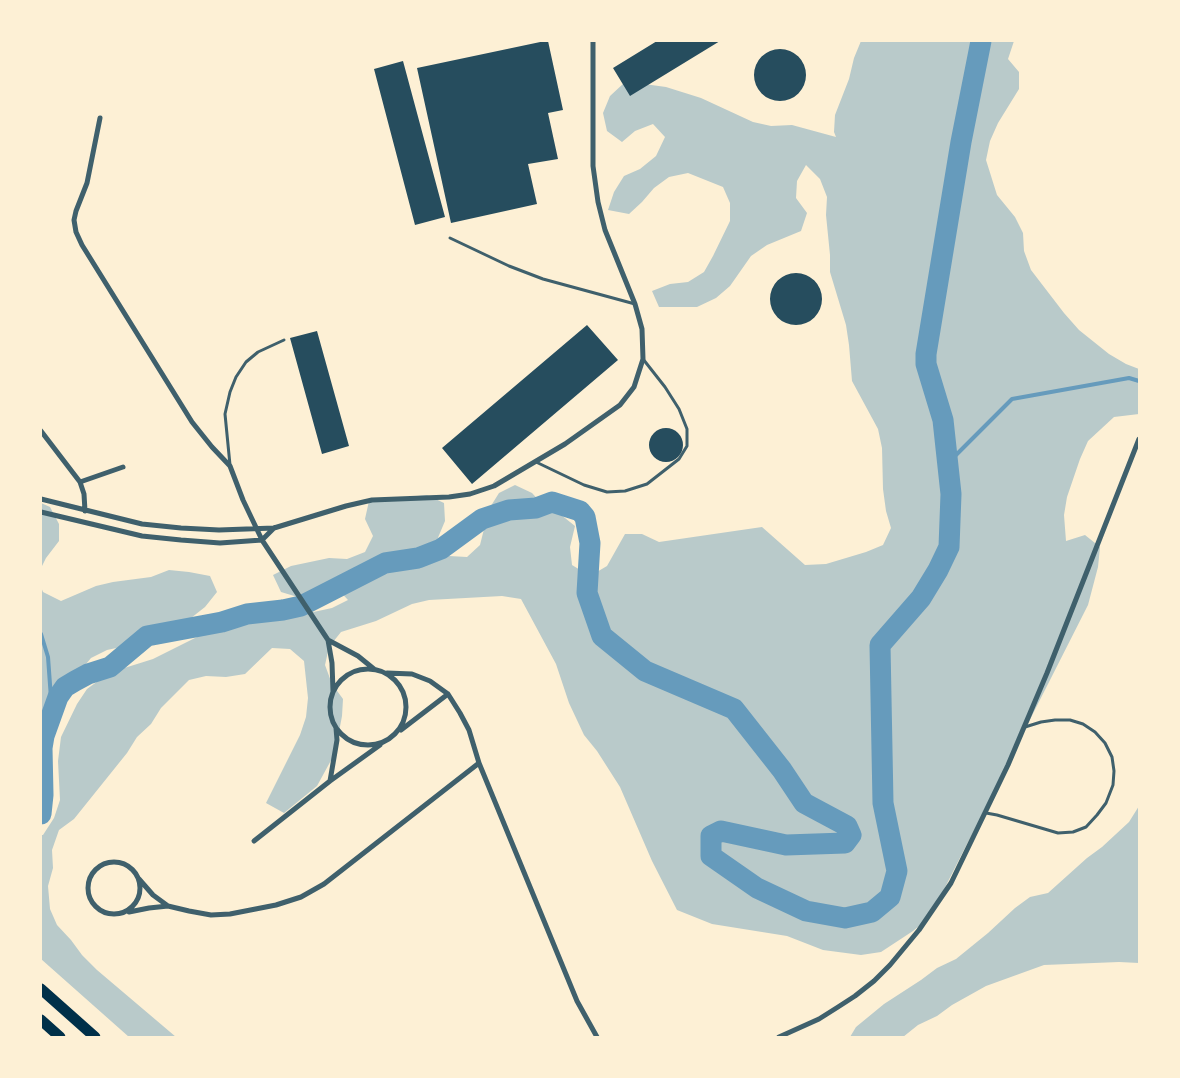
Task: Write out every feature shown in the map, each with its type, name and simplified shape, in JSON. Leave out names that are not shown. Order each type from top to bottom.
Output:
[{"type":"highway","points":[[44,991],[95,1037]]},
{"type":"highway","points":[[41,1020],[60,1037]]},
{"type":"street","points":[[41,499],[142,524],[181,528],[274,528],[372,500],[448,497],[470,494],[494,486],[596,424],[620,405],[634,387],[643,359],[642,329],[635,304],[605,230],[598,202],[593,166],[593,41]]},
{"type":"street","points":[[100,118],[87,183],[74,220],[76,232],[82,245],[192,422],[230,466],[243,500],[262,540],[328,640],[332,664],[333,691],[330,704],[331,716],[336,728],[337,740],[330,781]]},
{"type":"street","points":[[41,431],[80,482],[84,494],[85,510]]},
{"type":"street","points":[[780,1037],[819,1018],[855,996],[890,966],[920,930],[951,883],[986,814],[1047,673],[1139,439]]},
{"type":"street","points":[[80,482],[123,467]]},
{"type":"street","points":[[41,512],[142,536],[220,543],[262,540],[274,528]]},
{"type":"street","points":[[328,640],[358,656],[374,669]]},
{"type":"street","points":[[333,691],[340,681],[350,673],[362,669],[374,669],[387,673],[412,674],[430,681],[448,694],[469,730],[479,763],[577,1001],[597,1037]]},
{"type":"street","points":[[387,673],[398,682],[405,694],[407,708],[404,722],[397,733]]},
{"type":"street","points":[[254,841],[330,781],[448,694]]},
{"type":"street","points":[[336,728],[353,742],[363,745],[374,745],[384,742]]},
{"type":"street","points":[[168,906],[153,895],[135,871],[128,866],[110,862],[102,865],[90,878],[89,896],[93,904],[107,914],[116,915],[168,906],[210,915],[230,914],[276,905],[301,897],[324,884],[479,763]]},
{"type":"street","points":[[124,913],[131,909],[140,895],[139,878]]},
{"type":"lane","points":[[450,238],[509,266],[543,279],[635,304]]},
{"type":"lane","points":[[230,466],[225,414],[236,377],[246,362],[258,352],[284,340]]},
{"type":"lane","points":[[536,462],[584,486],[607,492],[625,491],[646,484],[680,459],[686,446],[687,429],[679,409],[670,394],[643,359]]},
{"type":"lane","points":[[986,814],[997,815],[1058,833],[1073,832],[1086,827],[1098,816],[1106,803],[1114,771],[1112,757],[1096,732],[1083,724],[1070,720],[1042,722],[1024,727]]},
{"type":"shaded area","points":[[861,41],[1014,41],[1008,59],[1019,72],[1019,89],[998,123],[990,141],[986,160],[997,195],[1015,217],[1023,233],[1024,251],[1031,270],[1064,313],[1079,330],[1109,354],[1139,369],[1139,414],[1114,417],[1088,441],[1067,497],[1064,515],[1066,541],[1085,535],[1100,547],[1098,567],[1088,605],[930,917],[913,931],[881,952],[861,955],[823,950],[787,936],[712,924],[677,910],[652,861],[620,787],[597,751],[584,735],[569,703],[556,664],[521,599],[502,596],[429,600],[412,604],[376,621],[341,632],[329,647],[325,665],[332,684],[343,699],[342,716],[335,753],[317,786],[284,813],[266,803],[300,735],[306,717],[308,698],[304,661],[290,649],[272,648],[245,674],[226,677],[206,676],[189,680],[161,708],[151,724],[137,737],[127,753],[74,819],[59,830],[52,850],[53,868],[48,886],[50,909],[57,925],[97,970],[176,1037],[129,1037],[41,959],[41,835],[43,835],[54,818],[60,800],[58,761],[61,737],[77,704],[87,689],[102,678],[118,670],[153,659],[219,626],[238,620],[278,615],[295,616],[332,608],[348,600],[336,587],[301,598],[281,592],[273,575],[291,566],[329,558],[347,559],[365,552],[373,536],[365,519],[369,501],[427,495],[444,503],[445,521],[437,540],[449,556],[467,557],[480,545],[489,509],[499,493],[515,485],[532,493],[544,506],[560,514],[575,526],[570,547],[572,565],[590,576],[607,566],[625,534],[642,534],[659,542],[762,527],[805,565],[826,564],[883,545],[891,528],[883,489],[882,448],[878,429],[852,381],[846,325],[830,272],[826,215],[827,197],[820,179],[806,165],[797,181],[796,198],[807,213],[801,231],[767,245],[751,256],[730,286],[716,298],[697,307],[659,307],[652,291],[670,284],[688,282],[704,272],[730,221],[730,203],[723,187],[688,173],[669,177],[654,188],[629,214],[608,210],[614,192],[624,176],[640,169],[656,156],[665,137],[653,124],[635,131],[622,142],[607,131],[603,113],[610,96],[624,83],[644,84],[666,87],[701,98],[753,122],[771,126],[792,125],[836,137],[834,132],[835,115]]},
{"type":"shaded area","points":[[41,503],[50,507],[59,524],[59,541],[41,568]]},
{"type":"shaded area","points":[[169,570],[210,576],[217,592],[205,607],[177,629],[160,634],[144,642],[107,650],[91,658],[67,687],[41,724],[41,587],[43,592],[61,601],[96,586],[151,577]]},
{"type":"shaded area","points":[[1139,806],[1139,963],[1044,965],[986,986],[952,1005],[937,1016],[918,1025],[903,1037],[850,1037],[856,1027],[884,1004],[937,968],[956,959],[1030,897],[1048,893],[1129,822]]},
{"type":"building","points":[[548,41],[563,110],[548,113],[558,159],[528,164],[537,204],[451,223],[417,68]]},
{"type":"building","points":[[657,41],[720,41],[630,96],[613,68]]},
{"type":"building","points":[[775,49],[785,49],[799,56],[806,70],[806,80],[799,94],[785,101],[775,101],[765,97],[758,90],[754,80],[754,70],[758,60],[765,53]]},
{"type":"building","points":[[403,61],[445,217],[415,225],[374,69]]},
{"type":"building","points":[[791,273],[801,273],[815,280],[822,294],[822,304],[815,318],[801,325],[791,325],[781,321],[774,314],[770,304],[770,294],[774,284],[781,277]]},
{"type":"building","points":[[587,325],[618,360],[472,484],[442,448]]},
{"type":"building","points":[[317,331],[349,446],[322,454],[290,338]]},
{"type":"building","points":[[666,428],[678,433],[683,445],[678,457],[666,462],[654,457],[649,445],[654,433]]},
{"type":"waterway","points":[[41,814],[43,795],[42,748],[44,736],[58,697],[65,687],[75,681],[88,674],[110,667],[147,636],[222,622],[247,614],[301,606],[385,563],[418,558],[441,549],[482,519],[509,510],[536,508],[552,502],[580,511],[585,517],[590,543],[587,593],[602,636],[645,671],[734,709],[782,770],[804,803],[847,826],[851,835],[845,843],[786,845],[721,831],[711,836],[711,856],[757,888],[806,911],[845,918],[872,912],[890,897],[897,871],[883,803],[880,645],[921,598],[949,547],[951,494],[943,420],[926,364],[926,354],[961,142],[981,41]]},
{"type":"waterway","points":[[948,463],[1012,399],[1129,378],[1139,381]]},
{"type":"waterway","points":[[41,634],[48,657],[52,712]]}]
